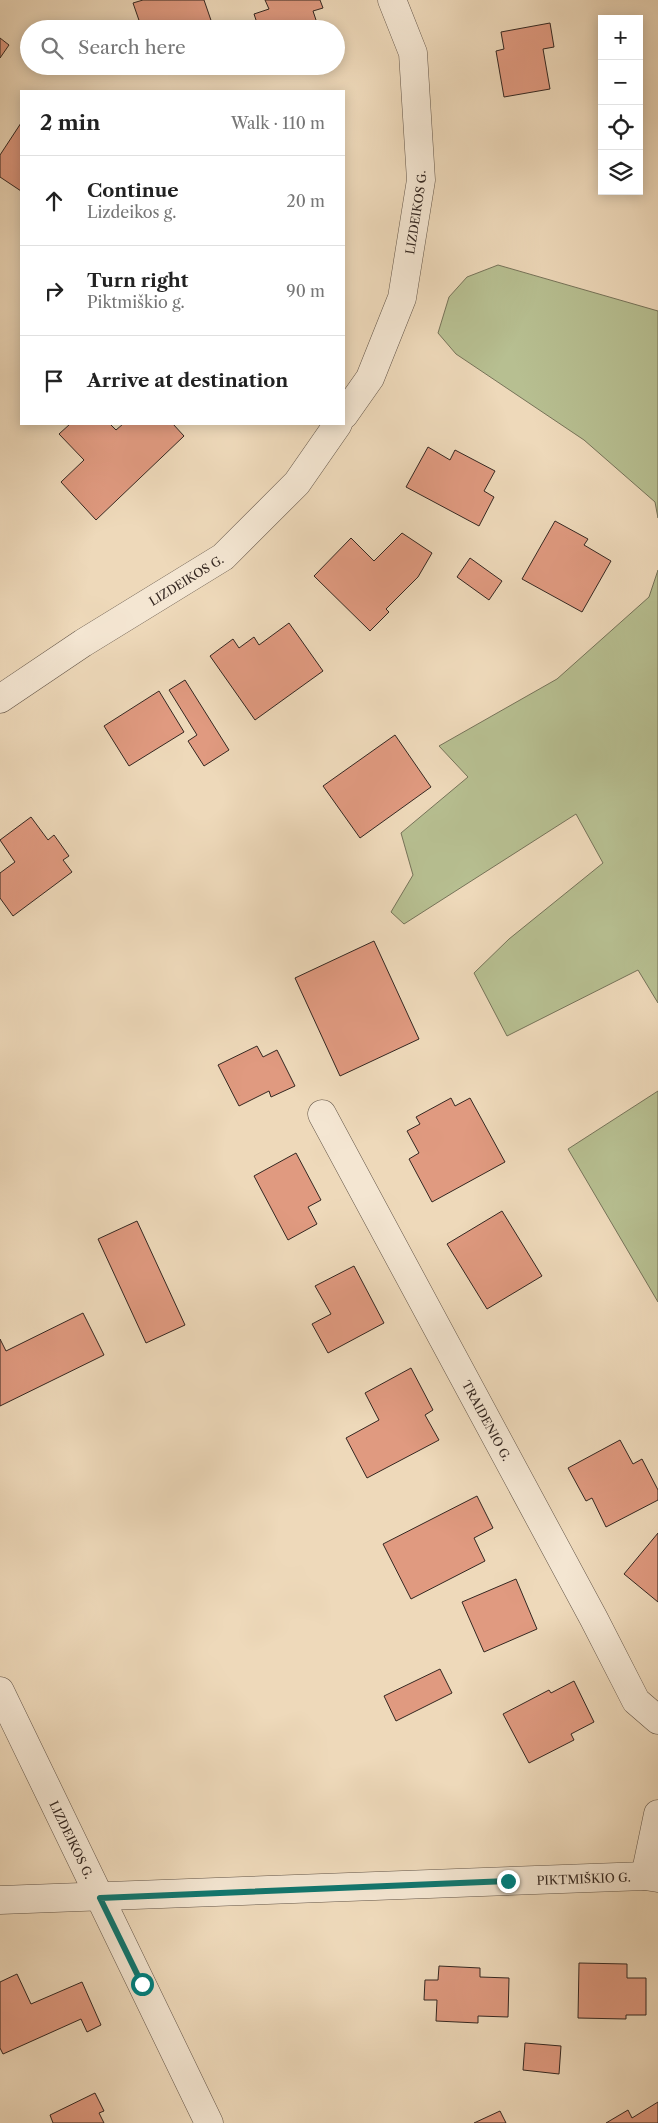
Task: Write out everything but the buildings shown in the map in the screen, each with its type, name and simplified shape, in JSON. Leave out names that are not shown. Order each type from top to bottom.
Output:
[{"type":"street","name":"LIZDEIKOS G.","points":[[345,414],[370,378],[402,298],[421,180],[413,53],[392,0]]},
{"type":"street","name":"LIZDEIKOS G.","points":[[0,699],[83,644],[223,557],[297,483],[337,425]]},
{"type":"street","name":"TRAIDENIO G.","points":[[322,1114],[594,1619],[636,1701],[658,1720]]},
{"type":"street","name":"LIZDEIKOS G.","points":[[0,1691],[209,2123]]},
{"type":"street","points":[[651,1877],[658,1814]]},
{"type":"street","name":"PIKTMIŠKIO G.","points":[[0,1900],[100,1898],[651,1877]]},
{"type":"green space","points":[[498,265],[658,311],[658,518],[655,502],[584,440],[456,354],[438,333],[449,297],[467,277]]},
{"type":"green space","points":[[658,570],[658,1003],[638,970],[507,1036],[474,973],[509,939],[603,863],[576,814],[404,924],[391,912],[413,875],[401,833],[468,777],[439,746],[557,679],[649,597]]},
{"type":"green space","points":[[658,1091],[658,1302],[568,1149]]},
{"type":"route","points":[[142,1984],[100,1898],[508,1881]]}]
